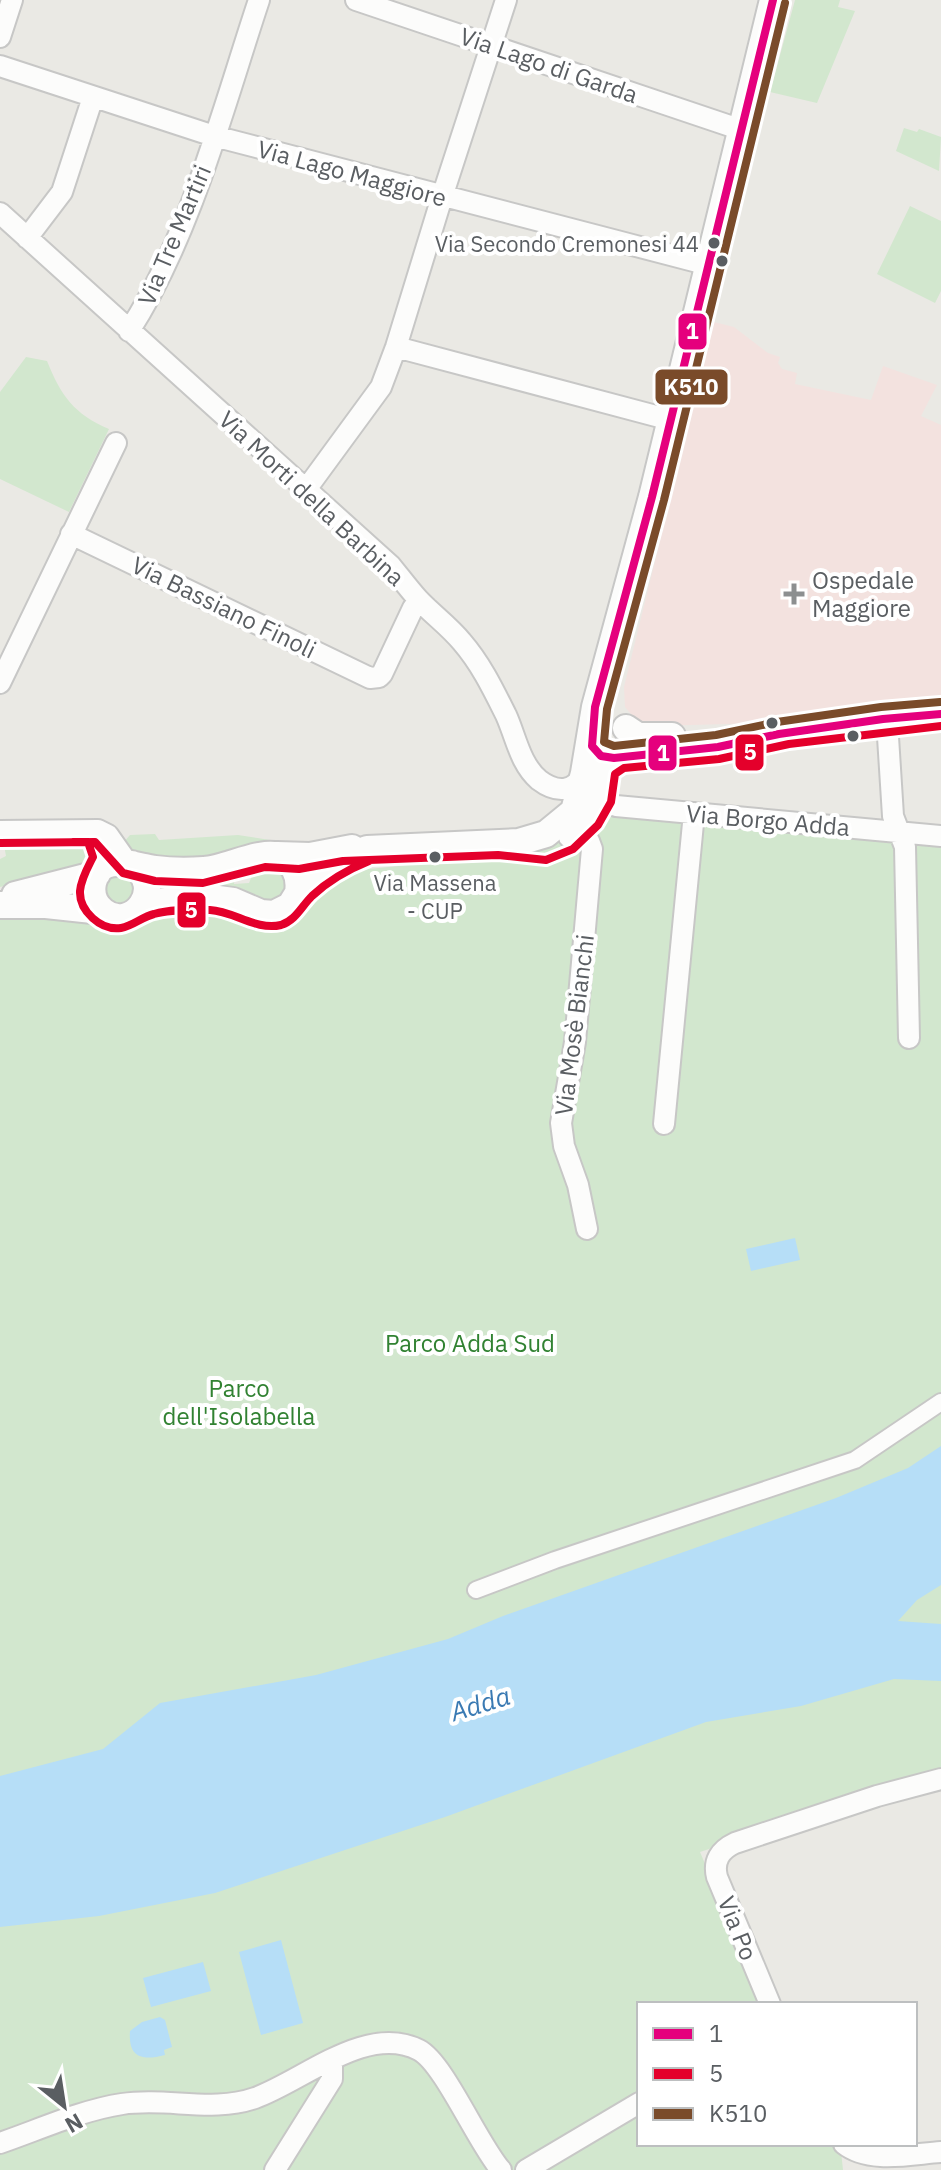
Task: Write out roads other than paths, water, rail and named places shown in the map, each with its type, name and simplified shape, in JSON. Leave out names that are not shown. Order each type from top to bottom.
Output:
[{"type":"street","points":[[0,37],[12,0]]},
{"type":"street","name":"Via Tre Martiri","points":[[129,331],[143,309],[189,209],[259,0]]},
{"type":"street","name":"Via Lago di Garda","points":[[356,0],[742,130]]},
{"type":"street","points":[[307,488],[381,387],[506,0]]},
{"type":"street","points":[[498,843],[545,848],[569,837],[589,818],[591,736],[595,707],[671,420],[773,0]]},
{"type":"street","name":"Via Lago Maggiore","points":[[0,66],[214,136],[709,265]]},
{"type":"street","points":[[27,238],[62,192],[93,97]]},
{"type":"street","name":"Via Morti della Barbina","points":[[0,213],[391,566],[426,607],[463,642],[485,672],[513,730],[522,758],[532,773],[547,785],[566,790],[578,782],[592,783]]},
{"type":"street","points":[[396,347],[671,420]]},
{"type":"street","points":[[0,683],[116,443]]},
{"type":"street","name":"Via Bassiano Finoli","points":[[71,534],[370,678],[382,674],[413,608],[418,604],[426,607]]},
{"type":"street","points":[[604,675],[608,703],[633,734],[643,737],[779,734]]},
{"type":"street","points":[[591,736],[596,752],[607,758],[718,747],[779,734],[941,714]]},
{"type":"street","points":[[883,719],[888,737],[893,816],[905,847],[909,1038]]},
{"type":"street","points":[[591,736],[605,721],[611,720],[624,726]]},
{"type":"street","points":[[0,899],[98,872],[115,862],[169,870],[204,871],[265,857],[298,857],[342,849],[534,839],[563,822],[604,767],[628,746],[624,726]]},
{"type":"street","name":"Via Borgo Adda","points":[[592,783],[605,801],[612,805],[941,836]]},
{"type":"street","points":[[664,1124],[694,813]]},
{"type":"street","points":[[93,830],[105,851],[93,885],[93,896],[102,911]]},
{"type":"street","points":[[0,831],[93,830],[108,835],[147,882],[144,904],[134,913],[124,916],[46,905],[0,905]]},
{"type":"street","name":"Via Mosè Bianchi","points":[[569,837],[583,836],[592,849],[575,1042],[562,1134],[578,1185],[587,1229]]},
{"type":"street","points":[[144,904],[179,899],[218,899],[233,901],[261,913],[280,912],[290,906],[298,893],[334,865],[367,849]]},
{"type":"street","points":[[250,908],[242,898],[239,886],[244,868],[265,857],[288,861],[296,871],[298,893]]},
{"type":"street","points":[[476,1590],[555,1560],[855,1460],[941,1402]]},
{"type":"street","name":"Via Po","points":[[769,2002],[716,1871],[717,1858],[728,1847],[750,1839],[877,1796],[941,1779]]},
{"type":"street","points":[[0,2143],[121,2104],[232,2103],[251,2100],[332,2060],[377,2044],[391,2043],[421,2051],[436,2066],[501,2170]]},
{"type":"street","points":[[275,2170],[332,2079],[332,2060]]},
{"type":"street","points":[[526,2170],[637,2104]]},
{"type":"street","points":[[847,2146],[875,2155],[941,2152]]},
{"type":"water","points":[[795,1238],[800,1260],[751,1271],[746,1249]]},
{"type":"water","name":"Adda","points":[[941,1446],[941,1585],[917,1600],[898,1621],[941,1624],[941,1681],[894,1679],[801,1706],[706,1722],[445,1817],[215,1893],[99,1916],[0,1927],[0,1776],[103,1749],[160,1703],[316,1675],[448,1639],[503,1616],[836,1498],[908,1468]]},
{"type":"water","points":[[281,1940],[303,2023],[261,2035],[239,1952]]},
{"type":"water","points":[[203,1962],[211,1991],[151,2007],[143,1978]]},
{"type":"water","points":[[160,2017],[165,2020],[172,2047],[164,2050],[165,2055],[150,2058],[138,2055],[131,2047],[130,2031],[142,2022]]},
{"type":"place","name":"Via Secondo Cremonesi 44","points":[[714,243]]},
{"type":"place","name":"Ospedale Maggiore","points":[[794,594]]},
{"type":"place","name":"Via Massena - CUP","points":[[435,857]]},
{"type":"park label","name":"Parco Adda Sud","points":[[470,1343]]},
{"type":"park label","name":"Parco dell'Isolabella","points":[[239,1402]]}]
